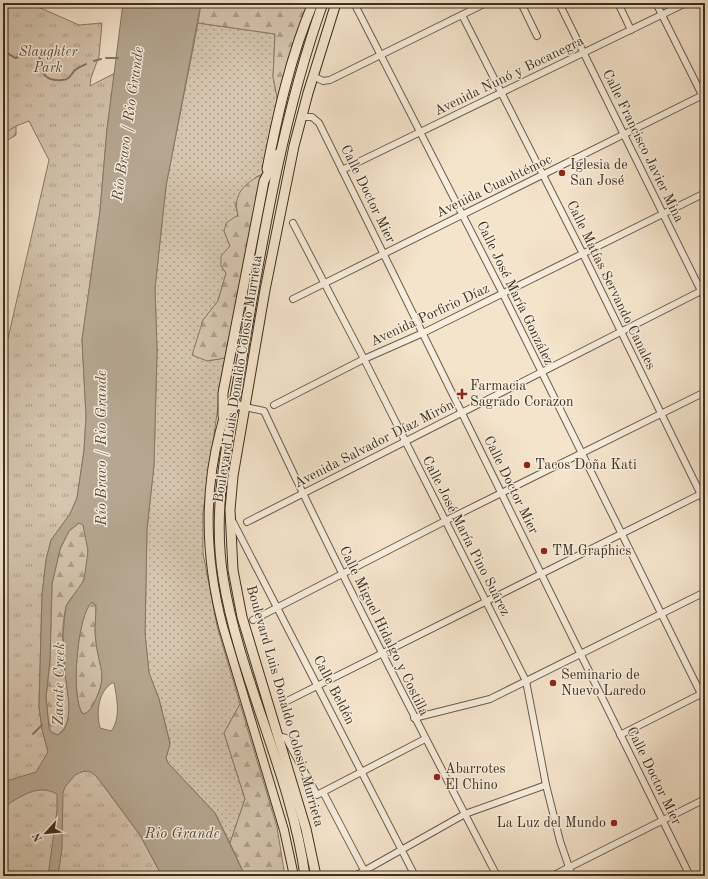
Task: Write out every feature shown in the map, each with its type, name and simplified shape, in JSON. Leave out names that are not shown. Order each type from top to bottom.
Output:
[{"type":"highway","points":[[223,416],[223,393],[264,182],[286,87],[307,19],[314,3]]},
{"type":"highway","name":"Boulevard Luis Donaldo Colosio Murrieta","points":[[305,876],[288,803],[242,658],[223,576],[220,548],[221,489],[234,404],[284,142],[297,88],[323,3]]},
{"type":"highway","name":"Boulevard Luis Donaldo Colosio Murrieta","points":[[316,876],[306,829],[277,736],[239,604],[230,549],[230,515],[231,489],[265,290],[302,117],[336,3]]},
{"type":"highway","points":[[264,182],[284,142]]},
{"type":"main road","points":[[234,404],[245,407]]},
{"type":"main road","name":"Boulevard Luis Donaldo Colosio Murrieta","points":[[234,404],[228,406],[223,416],[215,448],[208,512],[212,578],[223,627],[284,830],[294,876]]},
{"type":"street","name":"Calle José María González","points":[[354,3],[463,215],[660,615],[703,693],[705,702]]},
{"type":"street","points":[[313,76],[323,81],[330,80],[486,3]]},
{"type":"street","points":[[521,3],[537,36]]},
{"type":"street","name":"Calle Francisco Javier Mina","points":[[558,3],[663,214],[703,290],[705,299]]},
{"type":"street","points":[[618,3],[631,30]]},
{"type":"street","points":[[656,3],[704,97]]},
{"type":"street","name":"Avenida Nunó y Bocanegra","points":[[342,170],[686,3]]},
{"type":"street","name":"Calle Matías Servando Canales","points":[[462,15],[622,332],[660,414],[703,493],[705,503]]},
{"type":"street","name":"Avenida Cuauhtémoc","points":[[293,299],[624,134],[704,97]]},
{"type":"street","name":"Calle Doctor Mier","points":[[302,117],[309,116],[316,119],[690,876]]},
{"type":"street","name":"Avenida Porfirio Díaz","points":[[274,405],[364,359],[423,333],[705,193]]},
{"type":"street","name":"Calle José María Pino Suárez","points":[[293,223],[364,359],[526,681],[546,785],[572,876]]},
{"type":"street","name":"Avenida Salvador Díaz Mirón","points":[[247,522],[703,290]]},
{"type":"street","points":[[253,620],[445,521],[705,392]]},
{"type":"street","name":"Calle Miguel Hidalgo y Costilla","points":[[245,407],[264,411],[302,494],[414,718],[496,876]]},
{"type":"street","points":[[283,703],[703,493]]},
{"type":"street","name":"Calle Beldén","points":[[230,515],[278,606],[415,876]]},
{"type":"street","points":[[414,718],[490,699],[705,592]]},
{"type":"street","points":[[620,734],[703,693]]},
{"type":"street","points":[[277,736],[286,738],[317,795],[425,739]]},
{"type":"street","points":[[354,876],[366,873],[402,850],[465,814],[546,785]]},
{"type":"street","points":[[324,792],[366,873]]},
{"type":"street","points":[[552,876],[705,799]]},
{"type":"green space","name":"Slaughter Park","points":[[3,3],[19,3],[36,6],[79,25],[102,23],[99,56],[91,78],[90,86],[115,73],[107,129],[100,211],[82,340],[86,416],[84,450],[77,498],[70,514],[51,540],[46,560],[42,595],[39,707],[42,729],[48,752],[37,772],[91,771],[140,835],[162,876],[3,876],[3,761],[8,737],[3,687],[3,360],[49,160],[29,121],[16,126],[3,134]]},
{"type":"green space","points":[[201,3],[309,3],[278,102],[273,77],[275,34],[198,23]]},
{"type":"green space","points":[[198,23],[275,34],[273,77],[278,102],[263,174],[256,177],[235,204],[238,215],[224,231],[230,246],[221,266],[226,273],[218,301],[203,320],[207,361],[225,358],[203,512],[203,553],[217,626],[240,704],[224,733],[245,799],[230,843],[215,813],[168,763],[166,758],[170,743],[159,699],[149,673],[145,634],[147,529],[154,465],[157,351],[155,288],[166,186]]},
{"type":"green space","points":[[3,109],[16,126],[16,135],[3,143]]},
{"type":"green space","points":[[263,174],[225,358],[207,361],[192,355],[203,320],[218,301],[226,273],[221,266],[221,256],[230,246],[224,231],[226,223],[238,215],[237,201],[242,190],[251,181]]},
{"type":"green space","points":[[79,523],[83,524],[88,548],[88,556],[84,580],[67,604],[64,616],[64,667],[69,699],[69,712],[66,725],[58,735],[51,732],[49,728],[46,697],[50,660],[52,584],[60,549],[69,531]]},
{"type":"green space","points":[[92,602],[96,605],[95,637],[102,678],[99,692],[93,706],[89,711],[83,714],[79,706],[77,692],[77,657],[82,622],[87,609]]},
{"type":"green space","points":[[240,704],[277,827],[285,876],[245,876],[230,843],[245,799],[224,733]]},
{"type":"water","name":"Rio Grande","points":[[123,3],[201,3],[166,186],[155,288],[157,351],[154,465],[147,529],[145,634],[149,673],[159,699],[170,744],[166,758],[168,763],[215,813],[245,876],[162,876],[140,835],[97,777],[91,772],[84,771],[75,775],[65,787],[63,793],[62,848],[58,876],[48,876],[57,810],[57,794],[43,790],[36,791],[29,793],[3,807],[3,782],[36,772],[48,752],[42,729],[39,707],[42,595],[46,560],[51,540],[70,514],[77,498],[84,451],[86,416],[82,340],[100,211],[107,129]],"holes":[[[79,523],[83,525],[88,551],[84,580],[66,606],[63,633],[65,674],[69,704],[68,720],[64,730],[58,735],[51,732],[49,728],[46,697],[50,660],[52,584],[60,549],[69,531]],[[92,602],[96,605],[95,637],[102,678],[99,692],[93,705],[89,711],[83,714],[79,706],[76,676],[79,639],[82,623]],[[114,683],[117,702],[116,721],[111,731],[100,728],[98,716],[99,703],[107,687]]]},
{"type":"waterway","points":[[3,50],[15,58],[35,51],[40,57],[43,73],[53,80],[67,79],[76,69],[86,64]]},
{"type":"waterway","points":[[106,58],[118,58]]},
{"type":"waterway","points":[[94,61],[101,59]]},
{"type":"waterway","points":[[33,734],[42,725]]},
{"type":"place","name":"Iglesia de San José","points":[[562,173]]},
{"type":"place","name":"Farmacia Sagrado Corazon","points":[[462,394]]},
{"type":"place","name":"Tacos Doña Kati","points":[[527,465]]},
{"type":"place","name":"TM Graphics","points":[[544,551]]},
{"type":"place","name":"Seminario de Nuevo Laredo","points":[[553,683]]},
{"type":"place","name":"Abarrotes El Chino","points":[[437,777]]},
{"type":"place","name":"La Luz del Mundo","points":[[614,823]]},
{"type":"water label","name":"Río Bravo / Rio Grande","points":[[129,124]]},
{"type":"water label","name":"Río Bravo / Rio Grande","points":[[102,448]]},
{"type":"water label","name":"Zacate Creek","points":[[60,684]]}]
